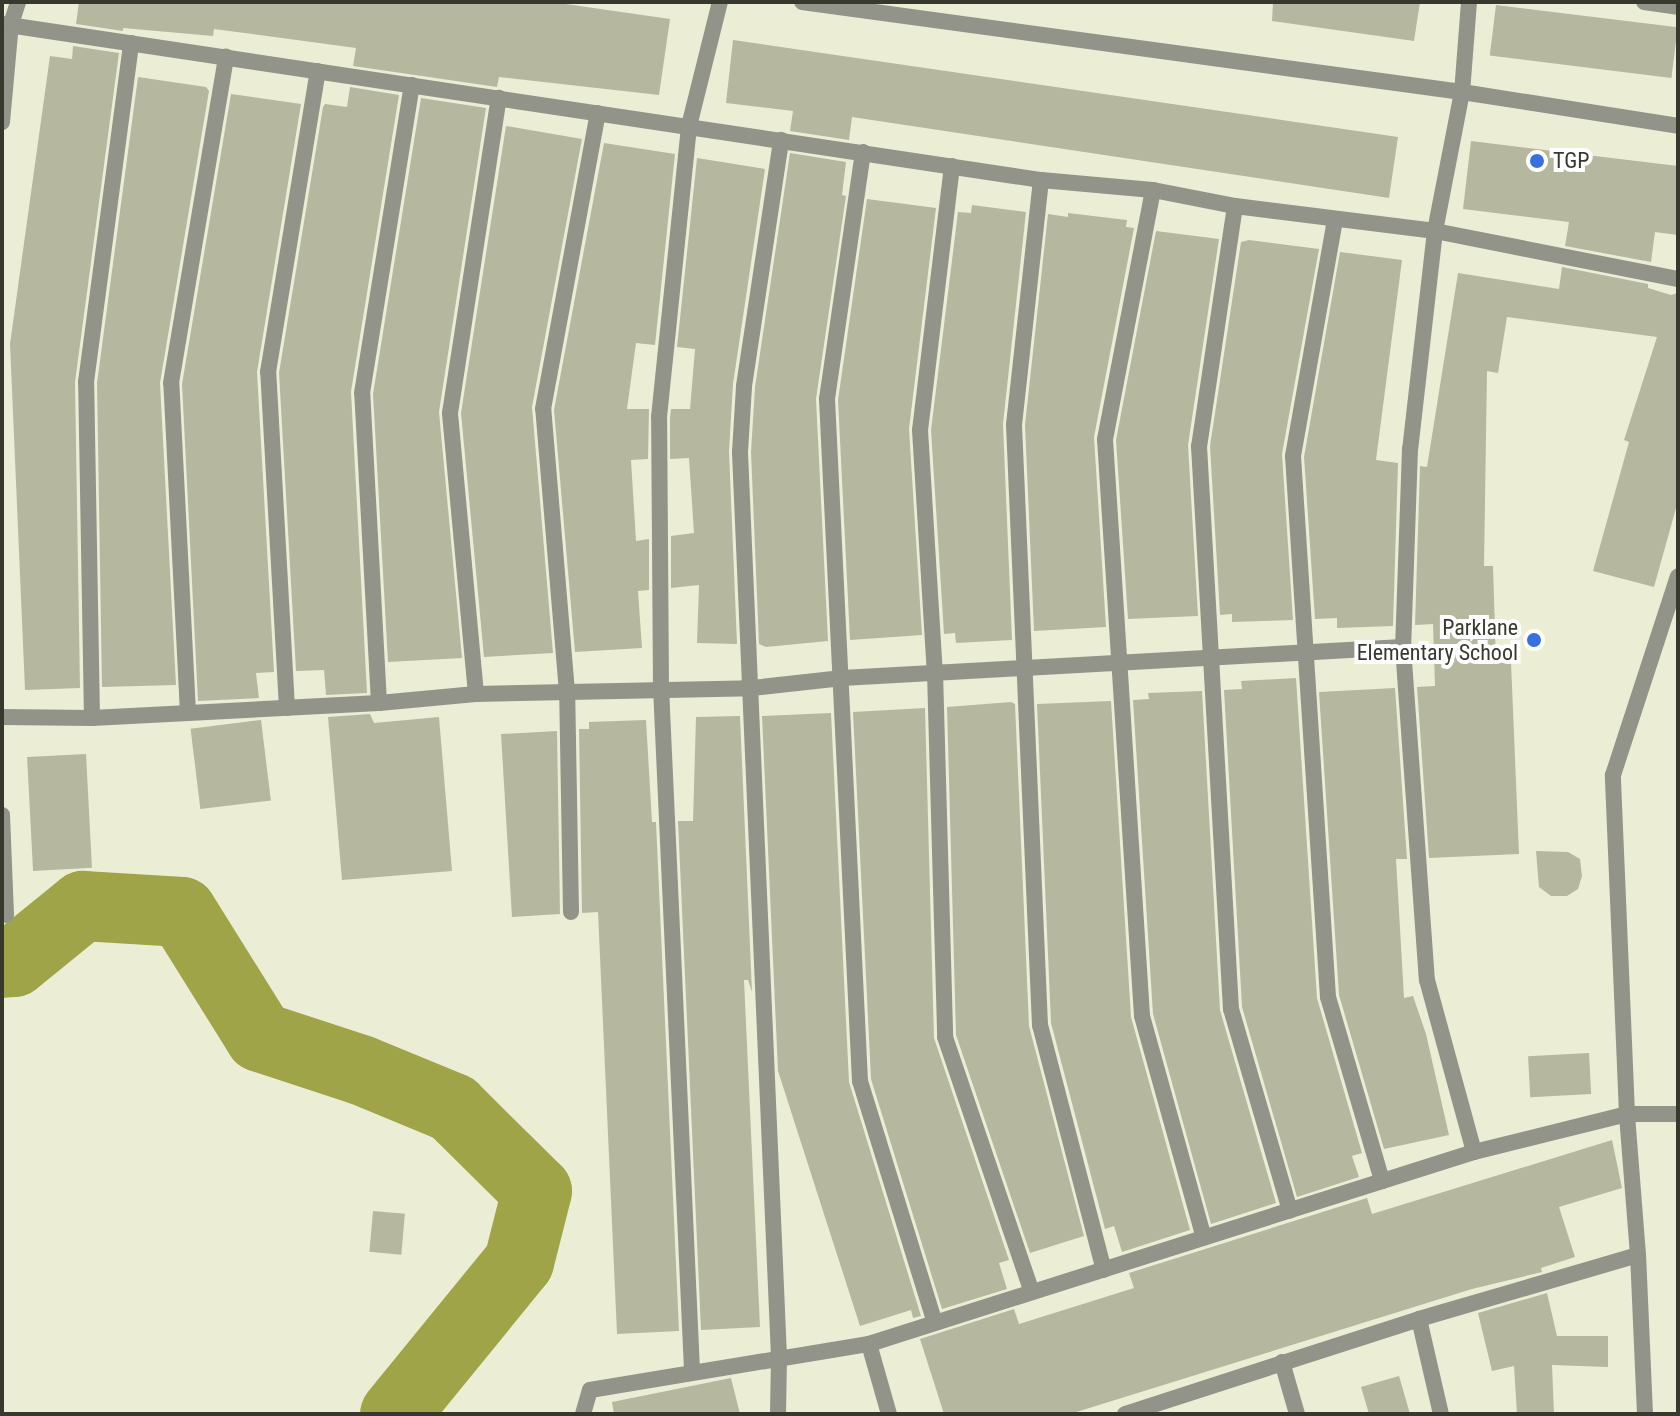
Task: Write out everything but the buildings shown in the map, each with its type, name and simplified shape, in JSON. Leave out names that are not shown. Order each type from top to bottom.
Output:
[{"type":"street","points":[[2,122],[6,24],[18,2]]},
{"type":"street","points":[[692,1370],[661,688],[659,417],[689,126],[720,2]]},
{"type":"street","points":[[802,2],[1462,92],[1678,126]]},
{"type":"street","points":[[1469,2],[1462,92],[1435,231],[1410,449],[1403,647],[1427,980],[1474,1152]]},
{"type":"street","points":[[1644,2],[1677,5]]},
{"type":"street","points":[[6,24],[1041,180],[1153,190],[1235,206],[1435,231],[1678,279]]},
{"type":"street","points":[[92,718],[86,382],[131,43]]},
{"type":"street","points":[[188,713],[171,383],[226,57]]},
{"type":"street","points":[[287,708],[268,372],[318,71]]},
{"type":"street","points":[[379,703],[362,393],[412,85]]},
{"type":"street","points":[[476,694],[450,413],[499,98]]},
{"type":"street","points":[[571,912],[567,692],[543,409],[598,113]]},
{"type":"street","points":[[778,1414],[779,1357],[741,419],[781,140]]},
{"type":"street","points":[[863,152],[827,399],[860,1081],[935,1323]]},
{"type":"street","points":[[952,166],[920,430],[935,672],[945,1037],[1032,1292]]},
{"type":"street","points":[[1041,180],[1014,425],[1040,1025],[1104,1270]]},
{"type":"street","points":[[1153,190],[1105,439],[1142,1016],[1204,1238]]},
{"type":"street","points":[[1235,206],[1199,446],[1231,1009],[1290,1211]]},
{"type":"street","points":[[1335,220],[1293,456],[1328,997],[1382,1181]]},
{"type":"street","points":[[1645,1414],[1638,1255],[1627,1114],[1613,775],[1678,576]]},
{"type":"street","points":[[2,717],[92,718],[379,703],[476,694],[752,688],[935,672],[1403,647]]},
{"type":"street","points":[[2,815],[6,915]]},
{"type":"street","points":[[583,1414],[590,1390],[692,1370],[869,1344],[1474,1152],[1627,1114],[1678,1114]]},
{"type":"street","points":[[1125,1414],[1157,1409],[1282,1362],[1638,1255]]},
{"type":"street","points":[[1419,1319],[1441,1414]]},
{"type":"street","points":[[869,1344],[889,1414]]},
{"type":"street","points":[[1282,1362],[1297,1414]]},
{"type":"waterway","points":[[2,963],[14,962],[83,906],[182,912],[260,1037],[361,1070],[453,1108],[537,1191],[519,1262],[395,1414]]},
{"type":"place","name":"TGP","points":[[1537,161]]},
{"type":"place","name":"Parklane Elementary School","points":[[1534,640]]}]
